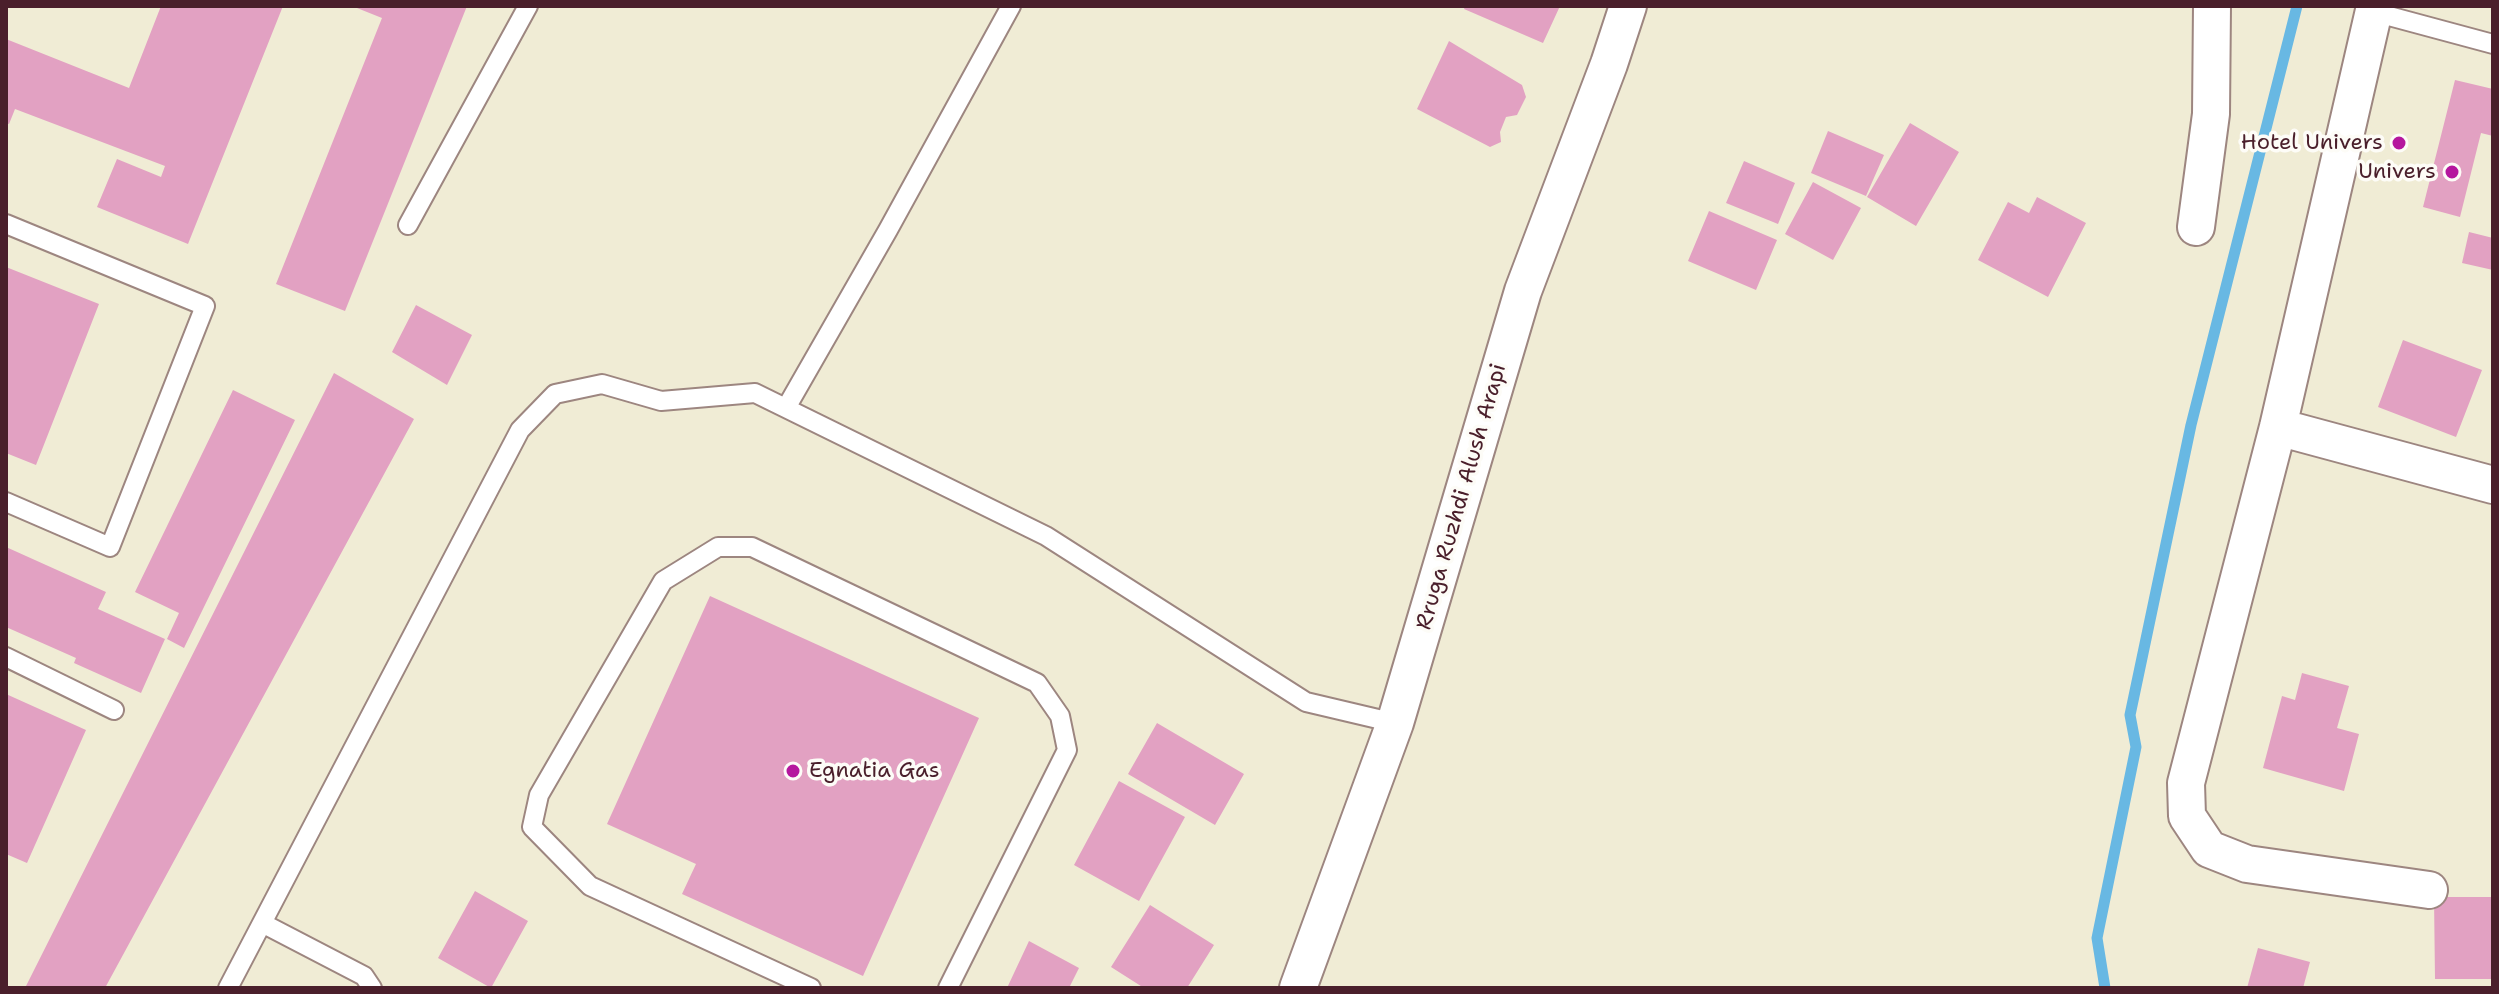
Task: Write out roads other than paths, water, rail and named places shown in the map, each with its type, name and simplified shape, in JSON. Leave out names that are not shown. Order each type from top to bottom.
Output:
[{"type":"street","name":"Rruga Ruzhdi Alush Arapi","points":[[1298,988],[1395,723],[1523,291],[1628,6]]},
{"type":"street","points":[[2196,227],[2211,114],[2212,6]]},
{"type":"street","points":[[2374,9],[2278,427],[2186,783],[2187,816],[2209,849],[2247,864],[2429,890]]},
{"type":"street","points":[[2278,427],[2493,485]]},
{"type":"lane","points":[[408,225],[528,6]]},
{"type":"lane","points":[[786,408],[1011,6]]},
{"type":"lane","points":[[2374,9],[2493,44]]},
{"type":"lane","points":[[6,224],[205,306],[110,547],[6,502]]},
{"type":"lane","points":[[228,988],[520,430],[555,394],[602,384],[661,401],[755,393],[1046,536],[1306,702],[1395,723]]},
{"type":"lane","points":[[811,988],[590,886],[532,827],[539,795],[663,581],[718,547],[752,547],[1037,683],[1060,716],[1067,750],[948,988]]},
{"type":"lane","points":[[6,657],[114,710]]},
{"type":"lane","points":[[262,923],[364,976],[372,988]]},
{"type":"waterway","points":[[2105,988],[2097,938],[2136,747],[2130,715],[2191,425],[2297,6]]},
{"type":"place","name":"Hotel Univers","points":[[2399,143]]},
{"type":"place","name":"Univers","points":[[2452,172]]},
{"type":"place","name":"Egnatia Gas","points":[[793,771]]}]
